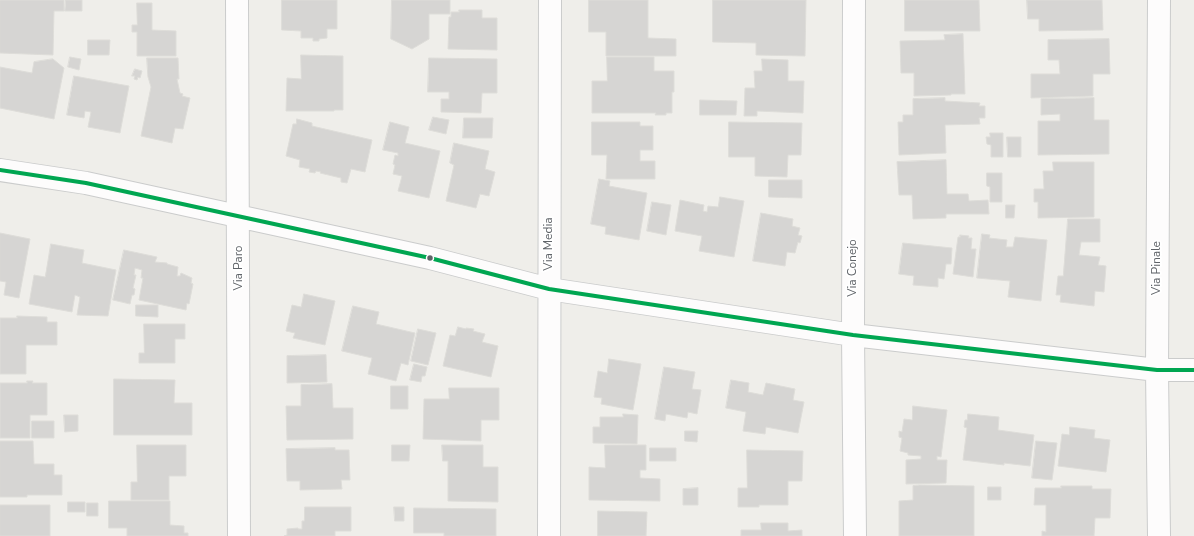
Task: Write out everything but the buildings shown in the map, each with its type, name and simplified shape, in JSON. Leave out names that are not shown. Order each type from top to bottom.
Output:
[{"type":"street","name":"Via Paro","points":[[237,0],[239,536]]},
{"type":"street","name":"Via Media","points":[[549,536],[548,289],[550,0]]},
{"type":"street","name":"Via Conejo","points":[[854,0],[853,335],[855,536]]},
{"type":"street","name":"Via Pinale","points":[[1159,0],[1157,370],[1159,536]]},
{"type":"street","points":[[0,170],[86,183],[239,216],[430,258],[548,289],[853,335],[1157,370],[1194,370]]},
{"type":"transit line","points":[[0,170],[86,183],[430,258],[549,289],[853,335],[1157,370],[1194,370]]}]
